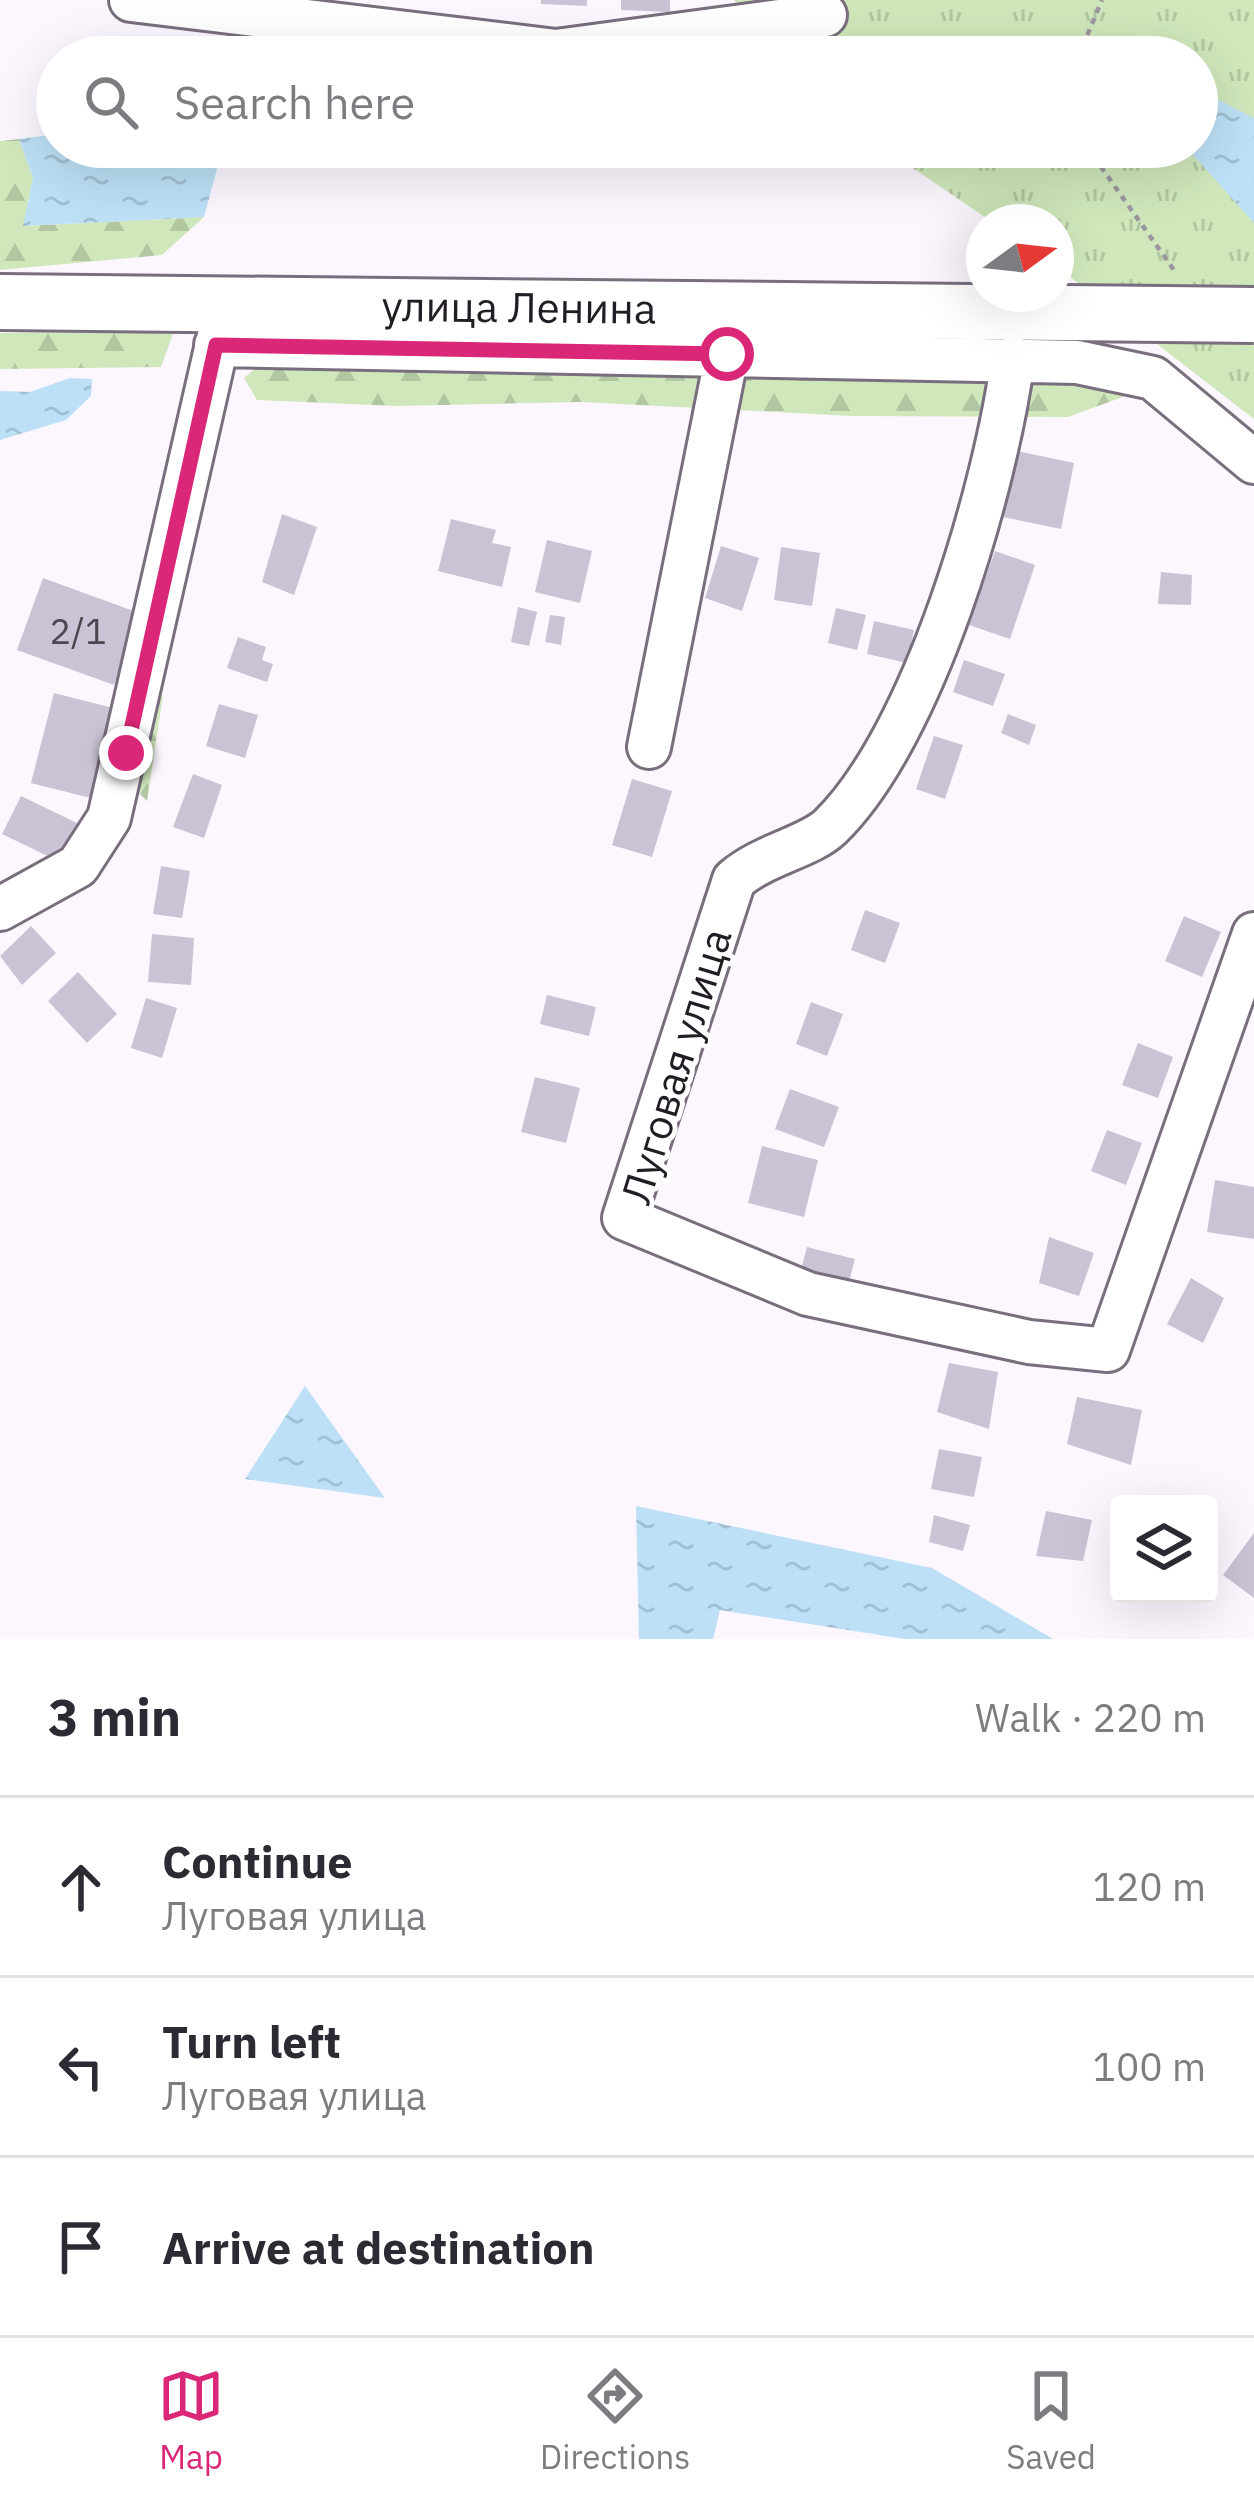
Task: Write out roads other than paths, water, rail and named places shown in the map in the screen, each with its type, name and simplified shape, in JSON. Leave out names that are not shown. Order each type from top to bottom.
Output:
[{"type":"main road","name":"улица Ленина","points":[[0,302],[221,325],[1175,300],[1254,315]]},
{"type":"street","points":[[131,0],[437,36]]},
{"type":"street","points":[[664,36],[826,15]]},
{"type":"street","points":[[0,909],[78,866],[109,818],[221,325],[727,354],[1077,362],[1153,378],[1254,462]]},
{"type":"street","points":[[649,747],[727,354]]},
{"type":"street","name":"Луговая улица","points":[[1012,358],[1004,424],[977,525],[930,655],[876,768],[827,830],[758,858],[734,880],[624,1218],[808,1294],[1030,1342],[1108,1351],[1254,934]]},
{"type":"water","points":[[1218,100],[1254,118],[1254,223],[1205,168],[1218,168]]},
{"type":"water","points":[[36,137],[36,168],[217,168],[204,217],[23,226],[33,178],[19,139]]},
{"type":"water","points":[[70,378],[92,379],[91,396],[66,420],[0,440],[0,391],[30,392]]},
{"type":"water","points":[[305,1386],[385,1498],[245,1479]]},
{"type":"water","points":[[636,1506],[932,1568],[1053,1639],[905,1639],[720,1610],[713,1639],[639,1639]]}]
